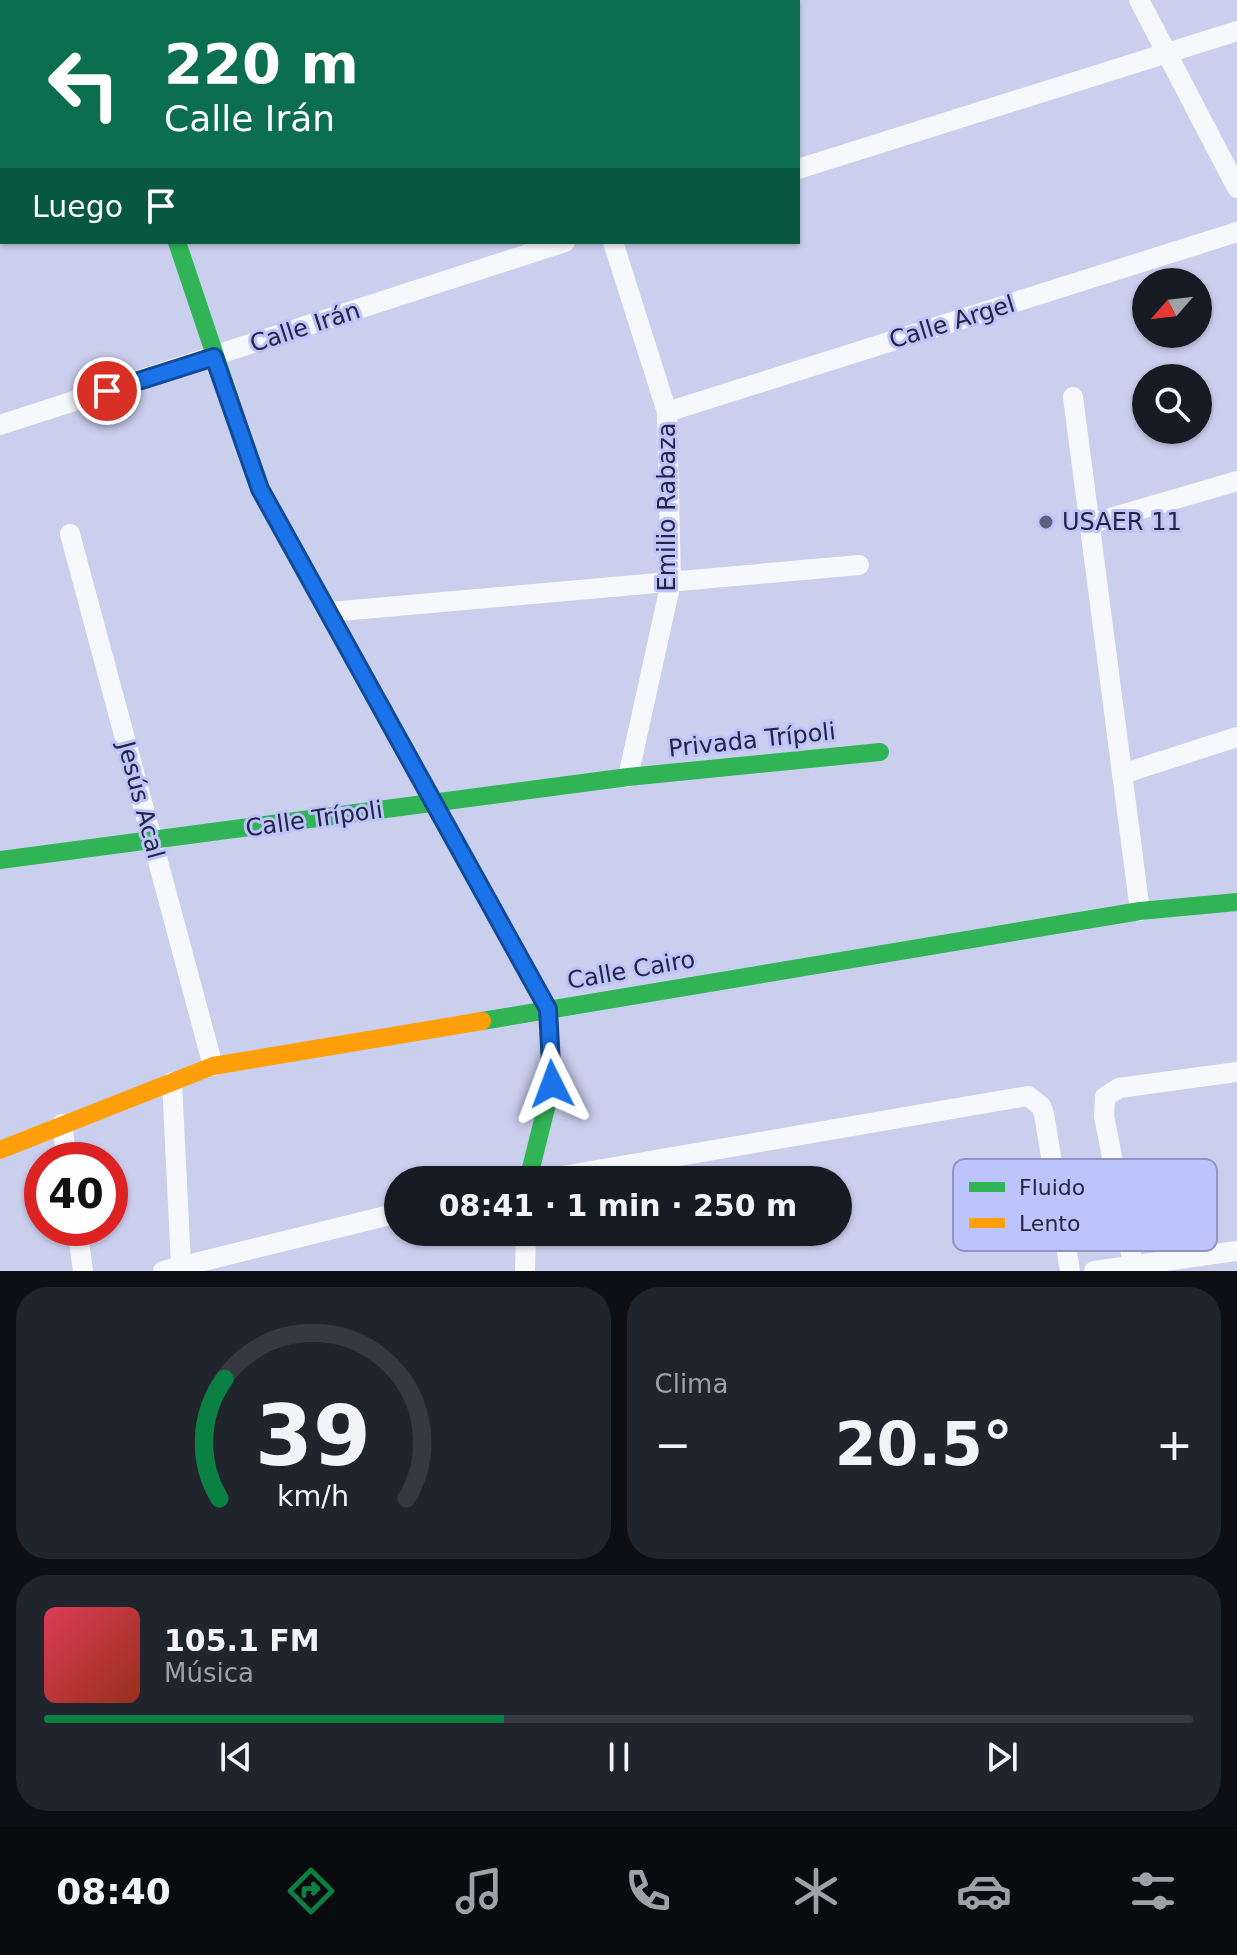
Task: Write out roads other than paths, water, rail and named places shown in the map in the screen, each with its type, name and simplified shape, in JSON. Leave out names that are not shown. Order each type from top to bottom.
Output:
[{"type":"street","points":[[1139,0],[1237,188]]},
{"type":"street","points":[[800,168],[1237,31]]},
{"type":"street","name":"Calle Argel","points":[[667,412],[1237,232]]},
{"type":"street","points":[[178,244],[260,489],[548,1009],[552,1084],[532,1166]]},
{"type":"street","name":"Calle Irán","points":[[0,425],[559,244]]},
{"type":"street","name":"Emilio Rabaza","points":[[614,244],[667,412],[671,582],[628,777]]},
{"type":"street","points":[[1073,397],[1140,911]]},
{"type":"street","points":[[1090,524],[1237,481]]},
{"type":"street","name":"Jesús Acal","points":[[70,534],[213,1066]]},
{"type":"street","points":[[330,612],[859,565]]},
{"type":"street","points":[[1122,774],[1237,737]]},
{"type":"street","name":"Privada Trípoli","points":[[628,777],[880,752]]},
{"type":"street","name":"Calle Trípoli","points":[[0,860],[152,843],[628,777]]},
{"type":"street","name":"Calle Cairo","points":[[0,1150],[213,1066],[1140,911],[1237,902]]},
{"type":"street","points":[[1112,1159],[1104,1116],[1105,1097],[1119,1088],[1237,1072]]},
{"type":"street","points":[[172,1082],[172,1268],[384,1216]]},
{"type":"street","points":[[620,1166],[1020,1097],[1035,1100],[1044,1114],[1051,1159]]},
{"type":"street","points":[[62,1124],[64,1142]]},
{"type":"street","points":[[80,1246],[83,1271]]},
{"type":"street","points":[[525,1271],[526,1246]]},
{"type":"street","points":[[1067,1251],[1070,1271]]},
{"type":"street","points":[[1130,1251],[1133,1264]]},
{"type":"street","points":[[1094,1271],[1237,1251]]},
{"type":"place","name":"USAER 11","points":[[1046,522]]}]
